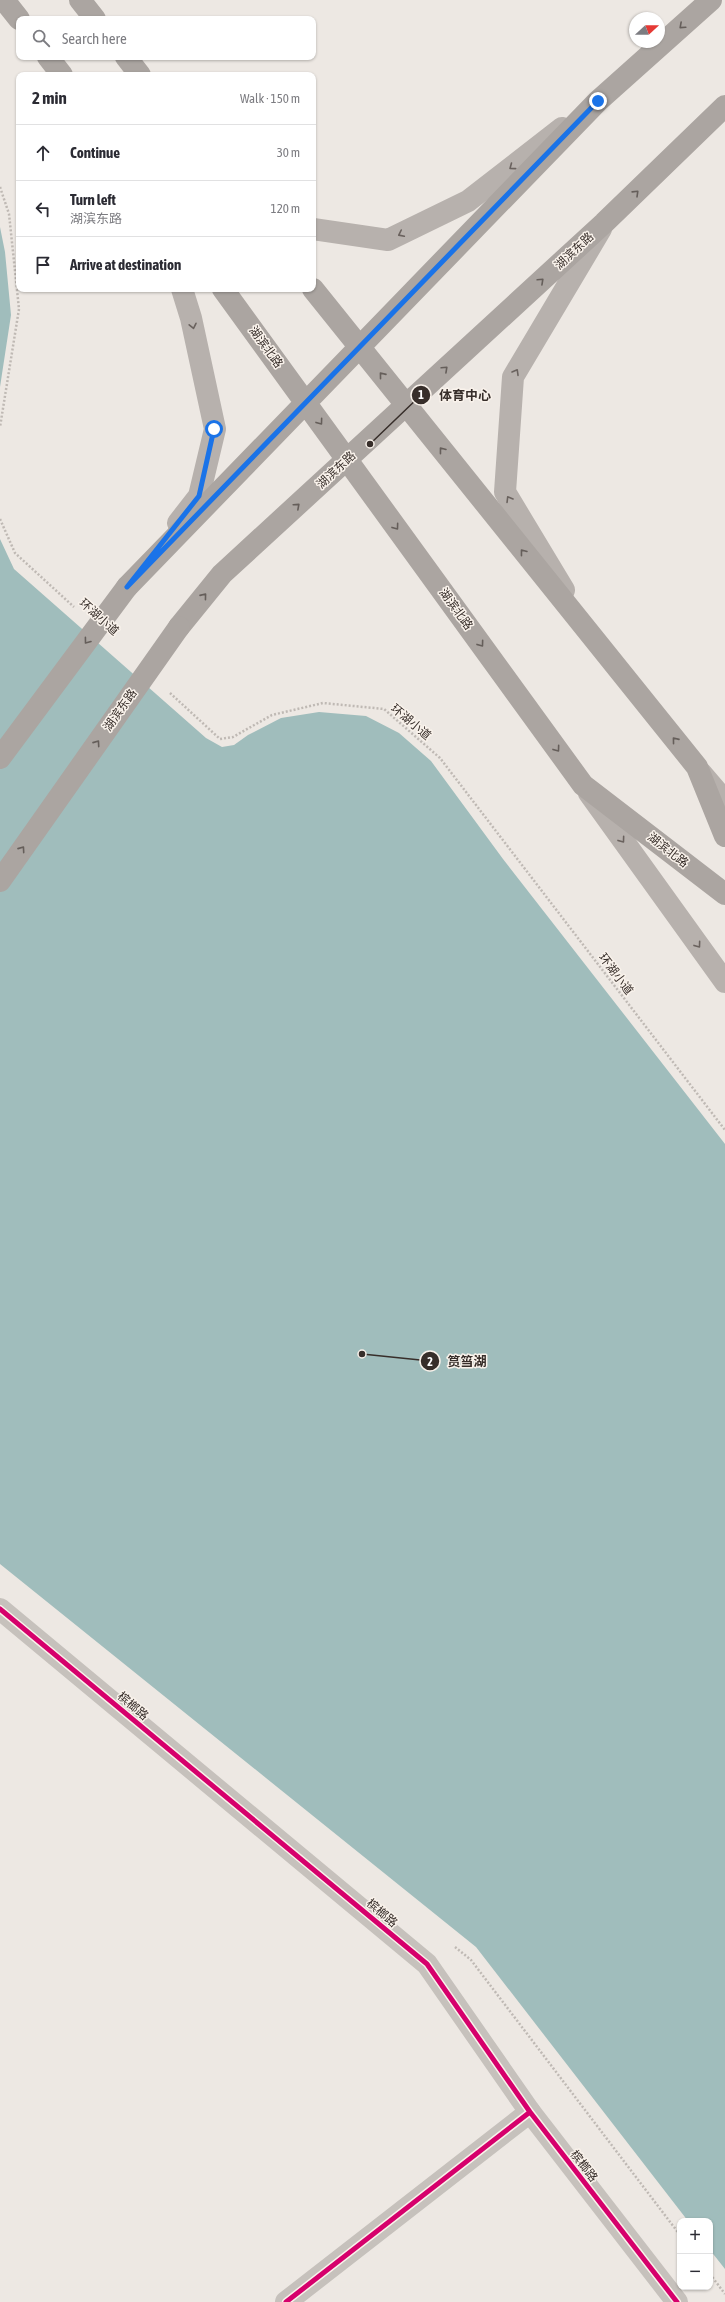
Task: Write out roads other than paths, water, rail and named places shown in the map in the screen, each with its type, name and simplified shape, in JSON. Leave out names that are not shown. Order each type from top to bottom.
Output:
[{"type":"main road","points":[[4,0],[17,16]]},
{"type":"main road","points":[[80,0],[93,16]]},
{"type":"main road","points":[[127,587],[598,101],[711,0]]},
{"type":"main road","points":[[0,9],[16,22]]},
{"type":"main road","points":[[50,60],[60,72]]},
{"type":"main road","points":[[128,60],[138,72]]},
{"type":"main road","points":[[316,229],[388,240],[468,201],[598,101]]},
{"type":"main road","name":"湖滨东路","points":[[0,881],[179,627],[222,574],[604,224],[725,106]]},
{"type":"main road","points":[[594,641],[505,492],[513,377],[604,224]]},
{"type":"main road","points":[[0,758],[127,587],[199,496],[214,429],[191,318],[183,292]]},
{"type":"main road","name":"湖滨北路","points":[[225,292],[307,402],[583,785],[725,894]]},
{"type":"main road","points":[[314,292],[594,641],[725,801]]},
{"type":"main road","points":[[697,767],[725,836]]},
{"type":"main road","points":[[583,785],[725,982]]},
{"type":"street","name":"槟榔路","points":[[0,1609],[428,1964],[530,2112],[677,2302]]},
{"type":"street","points":[[286,2302],[530,2112]]},
{"type":"water","points":[[0,227],[5,252],[11,315],[0,387]]},
{"type":"water","points":[[0,539],[14,569],[206,738],[222,747],[234,745],[248,735],[281,718],[319,712],[366,716],[399,733],[431,761],[503,859],[725,1144],[725,2269],[713,2254],[713,2218],[686,2218],[476,1947],[0,1564]]},
{"type":"place","name":"体育中心","points":[[370,444]]},
{"type":"place","name":"筼筜湖","points":[[362,1354]]}]
